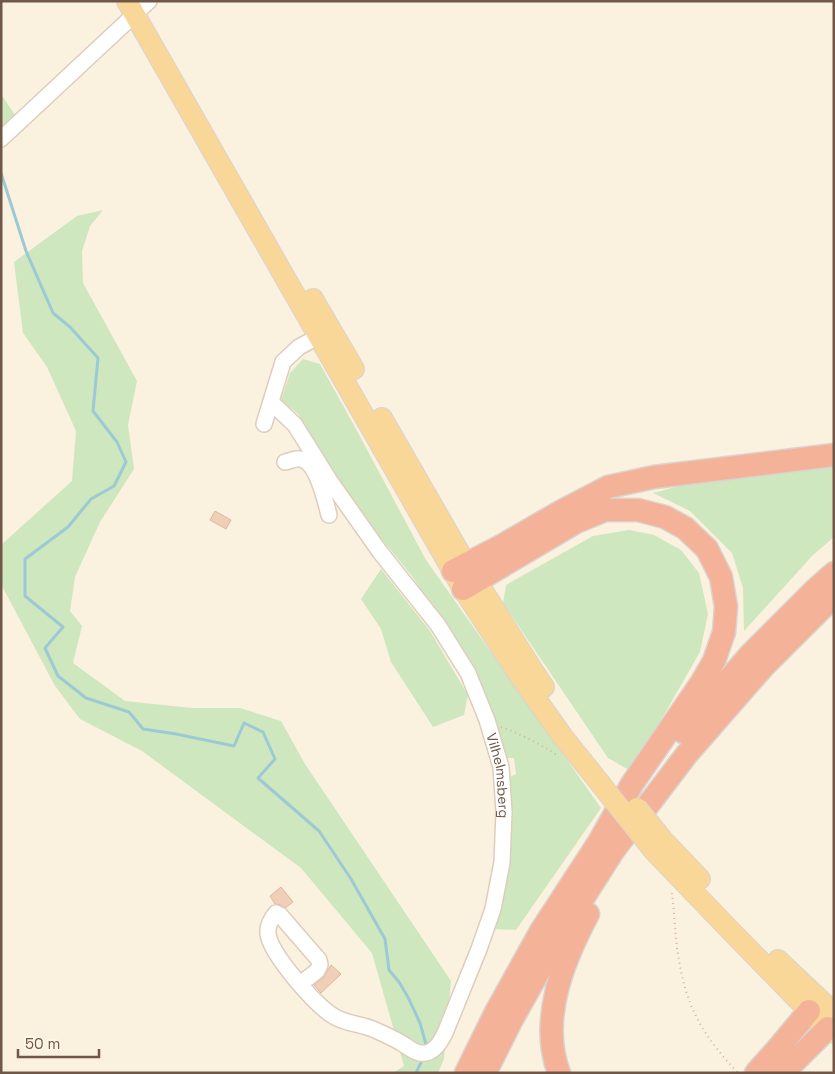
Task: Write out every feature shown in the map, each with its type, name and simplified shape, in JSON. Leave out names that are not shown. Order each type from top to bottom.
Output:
[{"type":"highway","points":[[465,576],[503,545],[608,487],[654,477],[834,455]]},
{"type":"highway","points":[[465,576],[576,522],[605,510],[638,510],[665,517],[686,528],[707,549],[721,577],[726,607],[724,632],[714,661],[702,682],[632,784],[599,842],[541,931],[496,1012],[466,1073]]},
{"type":"highway","points":[[599,842],[672,744],[750,655],[834,573]]},
{"type":"highway","points":[[485,1073],[511,1021],[557,939],[613,851],[676,768],[763,667],[834,596]]},
{"type":"highway","points":[[560,1073],[553,1048],[551,1030],[552,1012],[563,968],[591,908],[676,768]]},
{"type":"highway","points":[[756,1073],[780,1046],[828,1014]]},
{"type":"highway","points":[[782,1073],[828,1014]]},
{"type":"main road","points":[[139,5],[465,576],[521,678],[563,737],[603,777],[727,928],[828,1014]]},
{"type":"street","points":[[1,139],[139,5]]},
{"type":"street","points":[[264,424],[283,362],[299,347],[325,333]]},
{"type":"street","name":"Vilhelmsberg","points":[[271,402],[295,425],[330,481],[380,552],[438,625],[468,673],[488,723],[501,767],[504,812],[502,862],[493,909],[440,1044],[426,1052],[411,1050],[402,1043],[374,1030],[336,1018],[326,1011],[300,984]]},
{"type":"street","points":[[285,462],[300,459],[308,462],[316,474],[329,515]]},
{"type":"path","points":[[488,723],[522,735],[559,757]]},
{"type":"path","points":[[671,886],[680,966],[690,1006],[707,1036],[738,1073]]},
{"type":"green space","points":[[1,94],[17,118],[1,132]]},
{"type":"green space","points":[[103,210],[90,226],[82,251],[83,283],[137,381],[128,425],[134,469],[100,522],[75,577],[70,611],[82,626],[73,663],[125,701],[192,708],[240,708],[281,721],[305,764],[451,981],[444,1059],[438,1073],[393,1073],[404,1066],[372,953],[301,868],[142,751],[80,719],[55,686],[2,586],[1,545],[72,481],[76,431],[47,367],[23,333],[14,262],[77,216]]},
{"type":"green space","points":[[303,359],[320,364],[426,560],[601,808],[516,930],[495,929],[512,821],[506,779],[516,774],[514,758],[501,758],[486,696],[457,645],[412,576],[347,497],[298,414],[281,400],[290,373]]},
{"type":"green space","points":[[834,464],[834,537],[813,555],[744,631],[743,588],[732,553],[690,511],[653,493],[683,485]]},
{"type":"green space","points":[[629,530],[654,535],[681,550],[699,573],[708,614],[700,652],[657,727],[629,770],[608,758],[503,603],[506,585],[593,536]]},
{"type":"green space","points":[[381,569],[430,631],[468,695],[464,715],[433,727],[391,662],[381,629],[361,599]]},
{"type":"building","points":[[215,511],[231,520],[226,529],[210,520]]},
{"type":"building","points":[[281,887],[293,902],[285,908],[275,904],[270,896]]},
{"type":"building","points":[[331,965],[341,974],[321,993],[314,985],[323,978]]},
{"type":"waterway","points":[[1,173],[26,251],[53,313],[70,327],[98,358],[93,411],[117,442],[126,462],[114,486],[91,499],[68,527],[25,559],[25,596],[63,627],[45,648],[58,676],[86,698],[129,712],[143,729],[234,746],[244,723],[263,732],[275,759],[258,778],[319,831],[351,879],[385,939],[389,970],[409,999],[420,1023],[427,1048]]},
{"type":"waterway","points":[[416,1073],[423,1058]]}]
